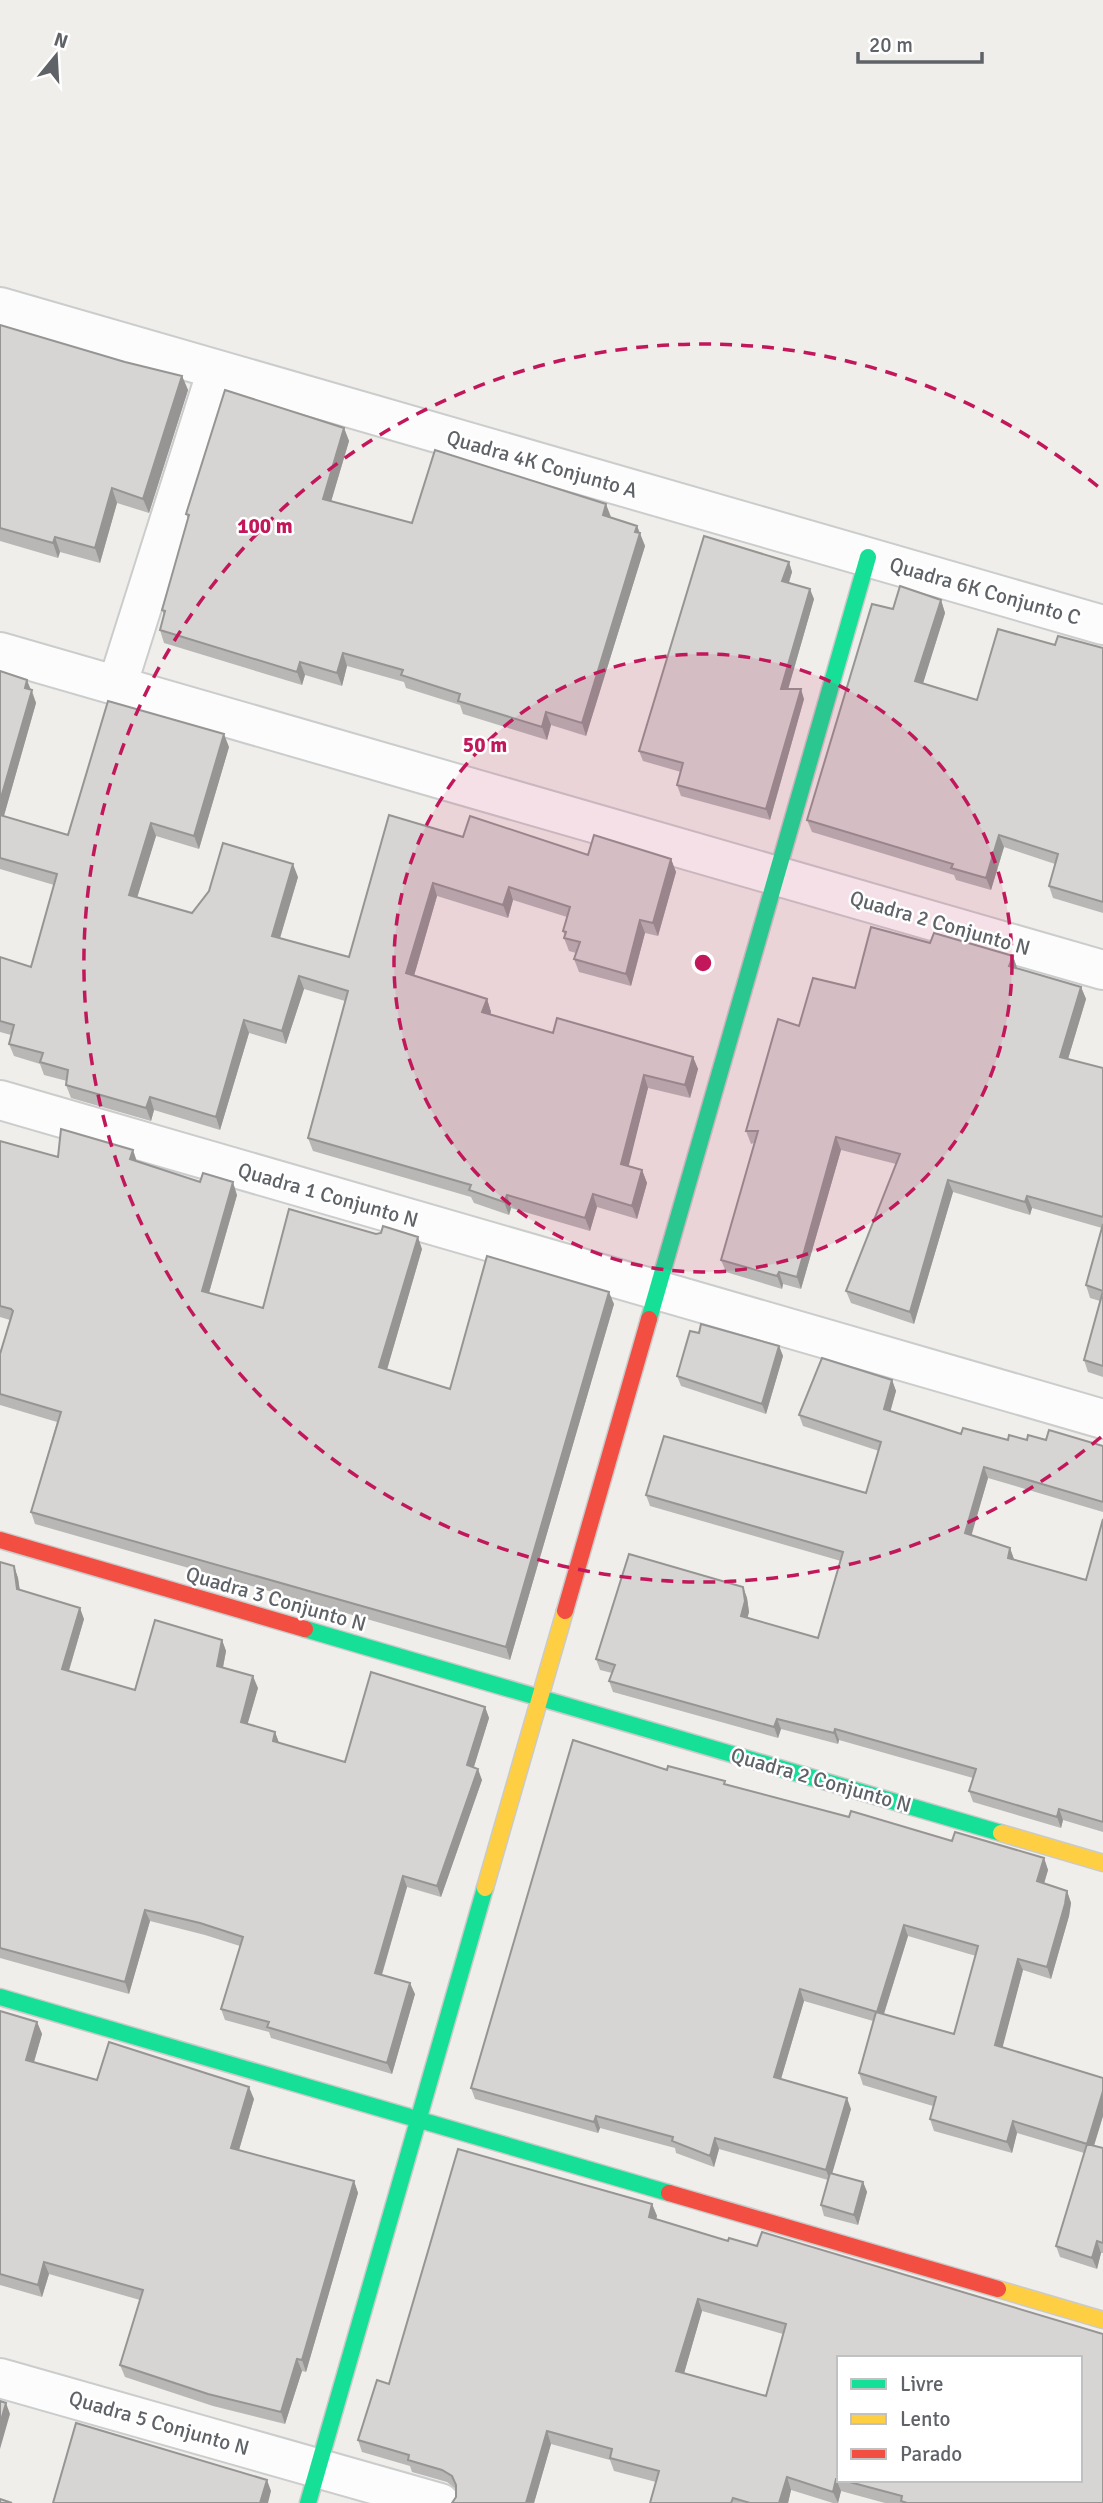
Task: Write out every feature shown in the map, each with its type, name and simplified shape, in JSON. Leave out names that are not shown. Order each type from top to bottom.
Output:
[{"type":"street","name":"Quadra 4K Conjunto A","points":[[0,307],[867,557]]},
{"type":"street","points":[[117,686],[217,370]]},
{"type":"street","points":[[313,2486],[867,557]]},
{"type":"street","name":"Quadra 6K Conjunto C","points":[[867,557],[1103,625]]},
{"type":"street","name":"Quadra 2 Conjunto N","points":[[0,652],[1103,970]]},
{"type":"street","name":"Quadra 1 Conjunto N","points":[[0,1100],[657,1290]]},
{"type":"street","points":[[657,1290],[1103,1419]]},
{"type":"street","name":"Quadra 3 Conjunto N","points":[[0,1540],[540,1698]]},
{"type":"street","name":"Quadra 2 Conjunto N","points":[[540,1698],[1103,1863]]},
{"type":"street","points":[[0,1997],[1103,2320]]},
{"type":"street","name":"Quadra 5 Conjunto N","points":[[0,2378],[313,2486],[440,2503]]},
{"type":"building","points":[[0,325],[182,376],[143,499],[112,488],[95,548],[55,537],[53,543],[0,528]]},
{"type":"building","points":[[225,390],[344,428],[323,499],[412,523],[435,450],[606,504],[603,515],[637,526],[635,532],[640,533],[582,723],[546,712],[542,727],[458,701],[460,694],[401,675],[403,670],[343,653],[337,673],[300,662],[297,672],[160,630],[165,611],[162,610],[189,515],[186,514]]},
{"type":"building","points":[[704,536],[789,562],[782,581],[810,589],[781,689],[801,689],[766,809],[677,785],[683,763],[639,751]]},
{"type":"building","points":[[900,586],[941,600],[915,681],[977,700],[998,629],[1055,645],[1058,636],[1103,648],[1103,902],[1049,886],[1058,854],[999,835],[986,878],[951,868],[953,864],[807,820],[872,604],[893,609]]},
{"type":"building","points":[[0,671],[27,680],[25,688],[32,690],[0,801]]},
{"type":"building","points":[[108,701],[224,734],[194,836],[151,823],[129,895],[192,913],[209,891],[223,843],[293,864],[272,936],[349,957],[389,815],[463,837],[470,816],[588,855],[594,835],[671,859],[653,923],[640,920],[626,974],[574,959],[580,942],[564,938],[566,932],[563,931],[570,907],[509,887],[503,905],[433,883],[406,973],[487,999],[482,1012],[553,1033],[557,1018],[693,1057],[685,1085],[644,1075],[621,1164],[642,1170],[632,1206],[593,1194],[585,1218],[507,1195],[504,1202],[469,1190],[471,1185],[308,1138],[348,991],[299,976],[282,1031],[244,1020],[216,1117],[150,1097],[146,1108],[66,1085],[68,1070],[40,1062],[43,1053],[9,1044],[14,1025],[0,1021],[0,957],[31,967],[57,874],[0,858],[0,815],[68,835]]},
{"type":"building","points":[[871,927],[930,943],[934,933],[1013,956],[1009,966],[1081,987],[1060,1057],[1103,1068],[1103,1217],[1027,1196],[1025,1202],[948,1180],[910,1312],[846,1291],[900,1154],[836,1137],[797,1277],[779,1272],[777,1276],[721,1260],[758,1131],[746,1131],[778,1019],[799,1026],[813,978],[855,988]]},
{"type":"building","points":[[61,1129],[133,1150],[130,1159],[200,1182],[203,1173],[233,1182],[202,1291],[263,1308],[289,1209],[376,1234],[381,1233],[383,1226],[418,1237],[379,1367],[450,1389],[487,1256],[609,1292],[506,1647],[31,1512],[61,1412],[0,1394],[0,1354],[13,1311],[0,1306],[0,1141],[58,1157]]},
{"type":"building","points":[[1103,1224],[1103,1291],[1086,1285]]},
{"type":"building","points":[[1103,1291],[1103,1366],[1084,1360]]},
{"type":"building","points":[[701,1324],[779,1346],[762,1404],[677,1376],[690,1331],[699,1333]]},
{"type":"building","points":[[822,1358],[892,1380],[884,1409],[961,1434],[963,1428],[1008,1440],[1009,1435],[1027,1440],[1028,1435],[1046,1440],[1049,1430],[1103,1446],[1103,1502],[984,1467],[965,1533],[1010,1548],[1008,1558],[1086,1580],[1103,1519],[1103,1822],[1059,1809],[1057,1817],[969,1791],[976,1769],[835,1729],[834,1733],[777,1719],[774,1727],[609,1681],[615,1665],[596,1659],[629,1554],[743,1587],[745,1601],[741,1616],[818,1638],[843,1552],[646,1495],[664,1436],[866,1493],[881,1442],[799,1415]]},
{"type":"building","points":[[0,1562],[14,1566],[17,1589],[80,1608],[62,1669],[135,1690],[155,1620],[222,1640],[217,1666],[253,1676],[241,1722],[275,1732],[273,1741],[345,1762],[371,1672],[485,1707],[467,1765],[478,1769],[437,1886],[403,1876],[375,1973],[410,1983],[387,2063],[267,2027],[269,2022],[221,2009],[243,1937],[200,1923],[145,1910],[125,1982],[0,1948]]},
{"type":"building","points":[[573,1740],[667,1770],[668,1766],[725,1781],[724,1784],[849,1817],[851,1811],[952,1841],[955,1832],[1044,1858],[1037,1881],[1067,1891],[1065,1904],[1047,1967],[1018,1959],[995,2045],[1103,2078],[1103,2091],[1087,2144],[1013,2121],[1007,2142],[930,2119],[936,2097],[859,2073],[876,2012],[954,2034],[978,1946],[904,1925],[877,2012],[800,1989],[774,2077],[847,2098],[826,2170],[715,2138],[710,2156],[672,2141],[673,2137],[596,2116],[594,2122],[471,2088]]},
{"type":"building","points":[[0,2011],[37,2022],[26,2060],[97,2080],[109,2042],[249,2087],[231,2148],[354,2181],[302,2360],[297,2359],[281,2412],[208,2394],[120,2365],[143,2290],[44,2262],[38,2285],[0,2274]]},
{"type":"building","points":[[1087,2144],[1103,2148],[1103,2243],[1097,2241],[1092,2258],[1056,2246]]},
{"type":"building","points":[[458,2149],[652,2204],[649,2217],[728,2241],[729,2238],[757,2246],[762,2232],[1103,2334],[1103,2503],[907,2503],[901,2501],[902,2496],[850,2482],[1082,2482],[1082,2356],[837,2356],[837,2479],[833,2492],[787,2477],[779,2503],[750,2503],[733,2498],[731,2503],[650,2503],[659,2471],[610,2458],[612,2449],[547,2431],[526,2503],[452,2503],[456,2497],[456,2485],[452,2476],[442,2470],[408,2460],[409,2455],[358,2440],[377,2380],[389,2384]],"holes":[[[698,2299],[786,2324],[766,2396],[676,2371]]]},
{"type":"building","points":[[830,2173],[863,2182],[854,2215],[821,2205]]},
{"type":"building","points":[[0,2401],[6,2403],[0,2424]]},
{"type":"building","points":[[76,2423],[267,2480],[260,2503],[53,2503]]},
{"type":"traffic: fast","points":[[649,1319],[868,557]]},
{"type":"traffic: fast","points":[[305,1629],[1001,1833]]},
{"type":"traffic: fast","points":[[308,2503],[485,1888]]},
{"type":"traffic: fast","points":[[0,1997],[669,2193]]},
{"type":"traffic: slow","points":[[485,1888],[565,1611]]},
{"type":"traffic: slow","points":[[1001,1833],[1103,1863]]},
{"type":"traffic: slow","points":[[998,2289],[1103,2320]]},
{"type":"traffic: jam","points":[[565,1611],[649,1319]]},
{"type":"traffic: jam","points":[[0,1540],[305,1629]]},
{"type":"traffic: jam","points":[[669,2193],[998,2289]]}]
